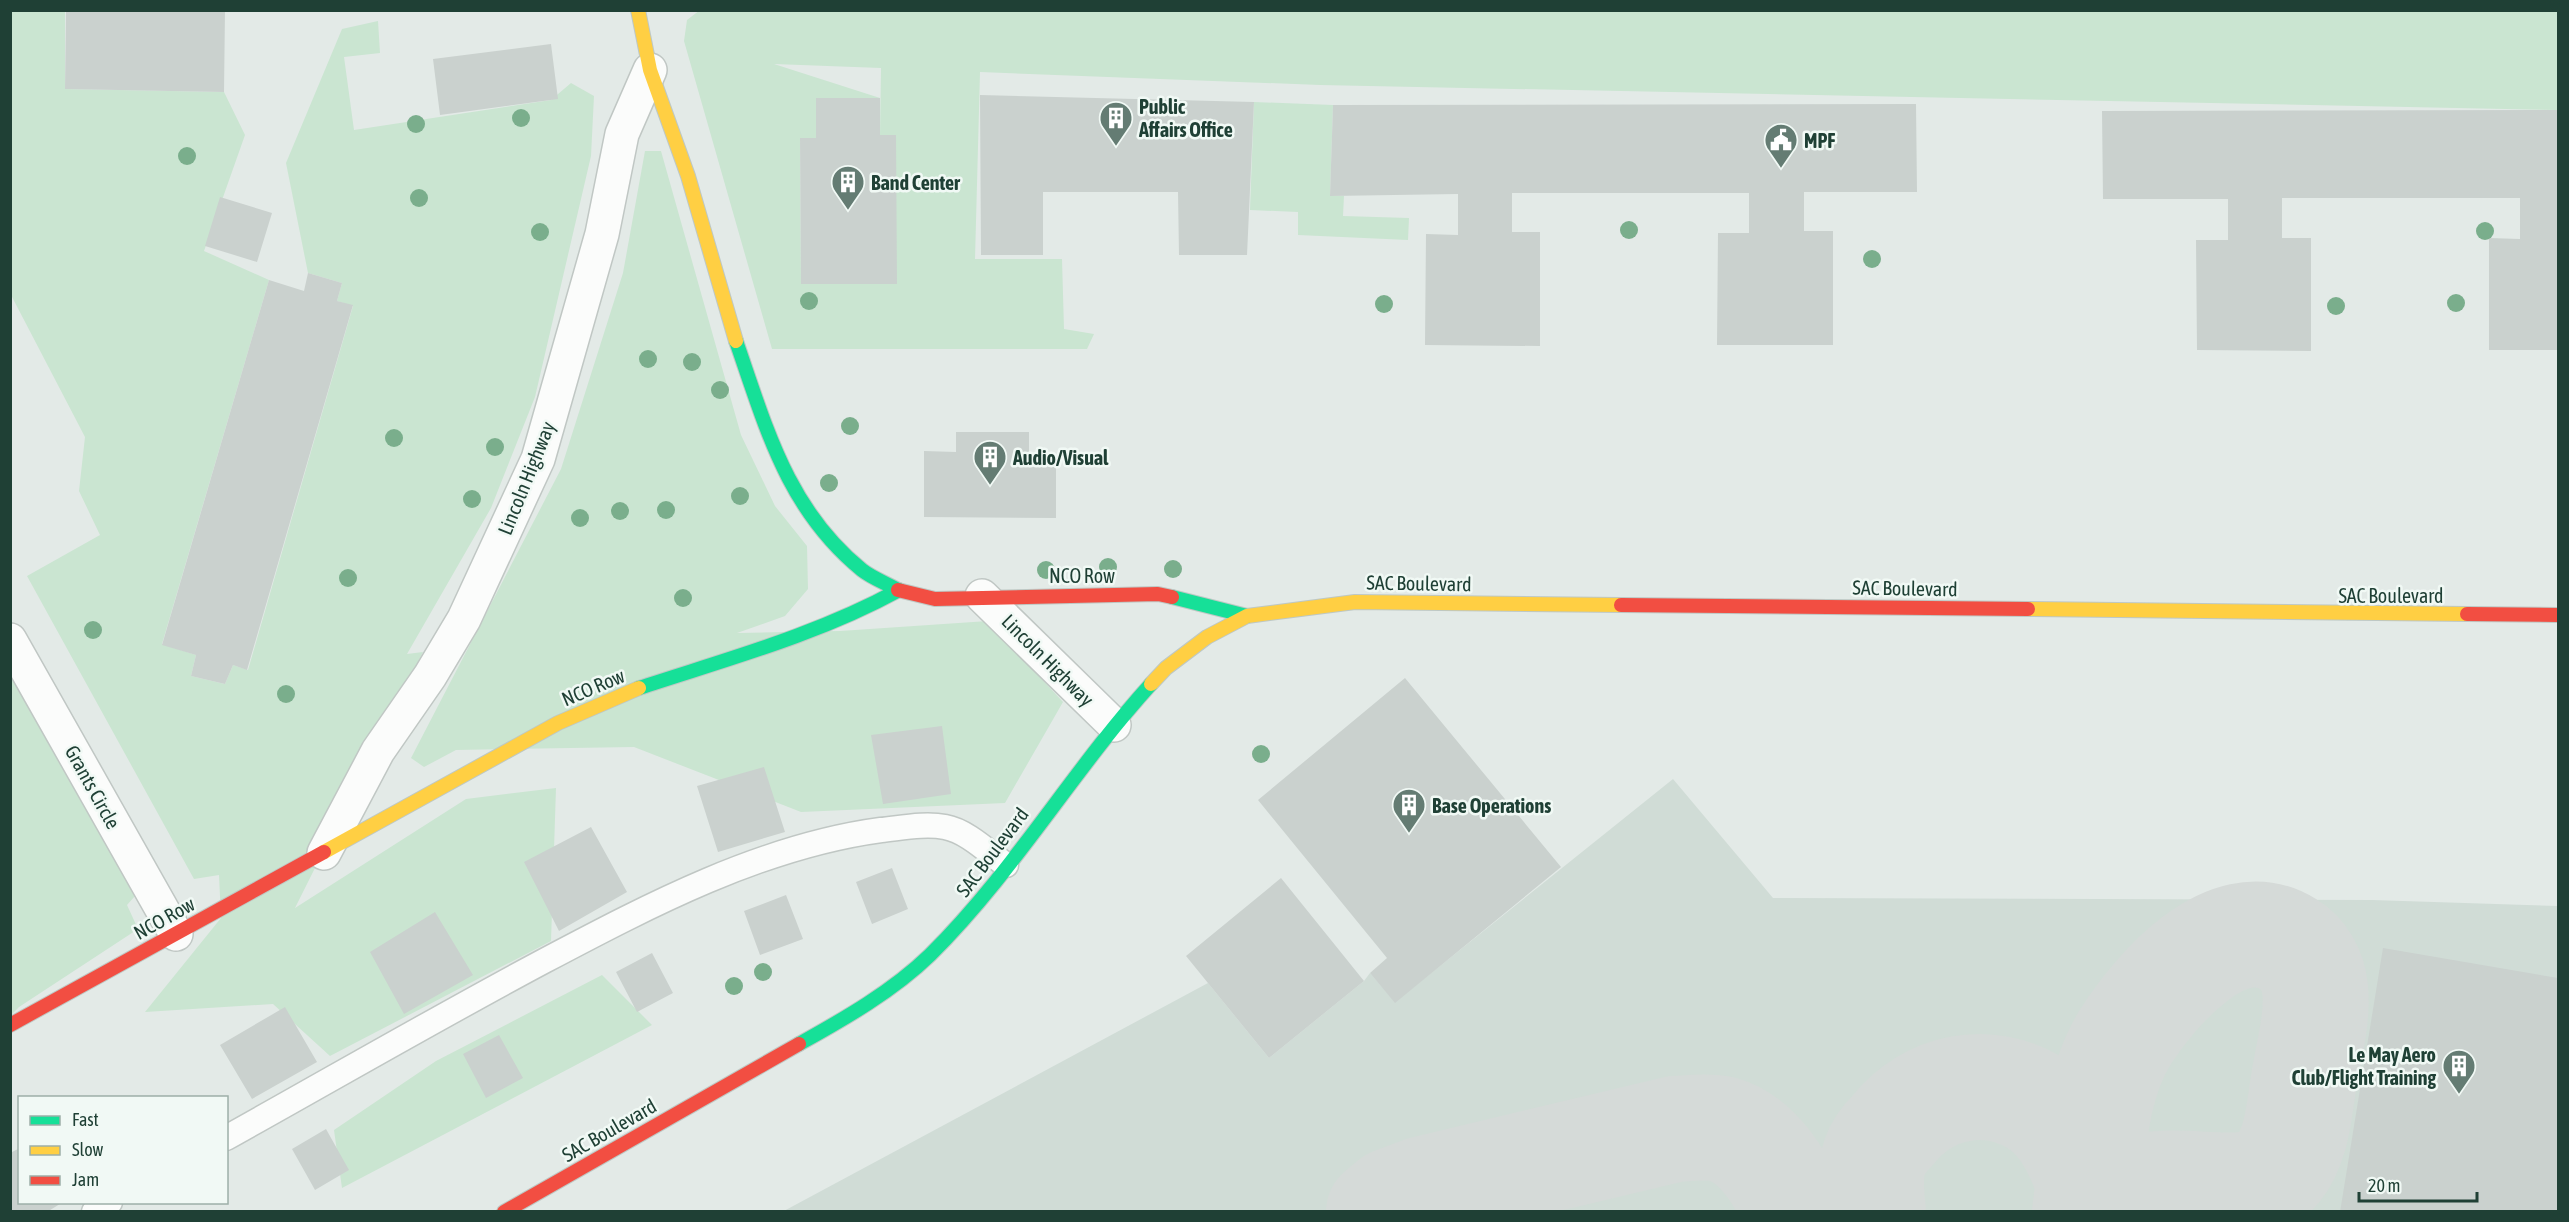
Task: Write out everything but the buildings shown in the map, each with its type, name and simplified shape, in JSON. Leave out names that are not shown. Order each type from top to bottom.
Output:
[{"type":"street","points":[[638,10],[650,70],[688,176],[728,316],[776,457],[798,497],[826,535],[863,571],[899,590]]},
{"type":"street","name":"Lincoln Highway","points":[[324,853],[378,751],[430,676],[464,619],[538,459],[602,234],[622,134],[650,70]]},
{"type":"street","name":"NCO Row","points":[[10,1025],[558,723],[637,689],[819,629],[861,611],[899,590],[935,598],[1158,594],[1247,616]]},
{"type":"street","name":"Lincoln Highway","points":[[982,596],[1113,725]]},
{"type":"street","name":"SAC Boulevard","points":[[504,1212],[826,1029],[884,991],[929,956],[959,925],[1113,725],[1166,668],[1207,637],[1247,616],[1355,602],[2559,615]]},
{"type":"street","name":"Grants Circle","points":[[10,640],[176,934]]},
{"type":"lane","points":[[228,1137],[609,927],[687,890],[765,860],[843,836],[908,827],[946,827],[969,838],[1006,865]]},
{"type":"lane","points":[[94,1212],[108,1204]]},
{"type":"shaded area","points":[[1673,779],[1773,898],[2372,900],[2558,906],[2558,1211],[782,1212],[1208,983],[1269,1058],[1364,981],[1370,973],[1395,1002]]},
{"type":"green space","points":[[700,10],[2558,10],[2558,110],[1320,85],[980,72],[975,259],[1062,259],[1064,329],[1094,334],[1087,349],[772,349],[684,41],[687,20]],"holes":[[[774,64],[881,68],[880,135],[896,135],[896,284],[801,284],[800,139],[816,138],[816,98],[880,98]]]},
{"type":"green space","points":[[10,11],[65,11],[65,89],[224,92],[245,135],[204,251],[269,280],[162,644],[196,655],[191,676],[225,684],[233,665],[248,670],[353,306],[337,301],[342,283],[308,273],[286,163],[342,29],[378,21],[380,53],[344,57],[354,130],[551,100],[571,83],[594,96],[591,156],[535,397],[491,508],[407,654],[423,652],[295,908],[466,799],[556,788],[551,941],[330,1056],[273,1004],[145,1012],[221,918],[219,875],[194,879],[27,576],[100,535],[79,491],[85,437],[11,295]]},
{"type":"green space","points":[[1254,102],[1333,105],[1330,196],[1344,196],[1343,216],[1409,218],[1408,240],[1298,235],[1298,212],[1250,210]]},
{"type":"green space","points":[[645,151],[661,151],[741,435],[775,506],[807,546],[808,589],[785,616],[737,633],[840,631],[988,621],[1063,702],[1005,803],[801,812],[634,747],[456,750],[424,767],[411,758],[561,469],[623,273]]},
{"type":"green space","points":[[10,665],[135,896],[127,905],[138,929],[19,1007],[10,1016]]},
{"type":"green space","points":[[602,975],[652,1025],[342,1188],[334,1130],[436,1061]]},
{"type":"taxiway","points":[[2085,1212],[2096,1121],[2107,1076],[2126,1036],[2139,1018],[2174,977],[2195,959],[2218,945],[2241,936],[2265,935],[2288,944],[2303,957],[2312,975],[2315,988],[2315,1009],[2294,1136],[2285,1159],[2278,1169],[2262,1180],[2242,1185],[2166,1184],[2140,1187],[2116,1195],[2095,1212]]},
{"type":"taxiway","points":[[1873,1212],[1872,1169],[1882,1142],[1907,1115],[1923,1103],[1941,1094],[1960,1089],[1979,1087],[1999,1089],[2018,1094],[2047,1111],[2069,1139],[2089,1183]]},
{"type":"taxiway","points":[[1379,1212],[1392,1201],[1424,1189],[1675,1129],[1705,1127],[1722,1129],[1735,1134],[1757,1151],[1776,1174],[1795,1212]]},
{"type":"traffic: fast","points":[[736,341],[782,465],[815,521],[836,546],[862,570],[898,590]]},
{"type":"traffic: fast","points":[[639,688],[804,633],[899,590]]},
{"type":"traffic: fast","points":[[1172,597],[1247,616]]},
{"type":"traffic: fast","points":[[799,1044],[884,992],[930,955],[989,890],[1095,751],[1151,684]]},
{"type":"traffic: slow","points":[[638,10],[650,70],[688,176],[736,341]]},
{"type":"traffic: slow","points":[[1151,684],[1166,668],[1207,637],[1247,616],[1355,602],[1621,605]]},
{"type":"traffic: slow","points":[[2028,609],[2467,614]]},
{"type":"traffic: slow","points":[[324,852],[558,723],[639,688]]},
{"type":"traffic: jam","points":[[898,590],[935,599],[1158,594],[1172,597]]},
{"type":"traffic: jam","points":[[1621,605],[2028,609]]},
{"type":"traffic: jam","points":[[2467,614],[2558,615]]},
{"type":"traffic: jam","points":[[10,1025],[324,852]]},
{"type":"traffic: jam","points":[[504,1212],[799,1044]]},
{"type":"place","name":"Public Affairs Office","points":[[1116,147]]},
{"type":"place","name":"MPF","points":[[1781,169]]},
{"type":"place","name":"Band Center","points":[[848,211]]},
{"type":"place","name":"Audio/Visual","points":[[990,486]]},
{"type":"place","name":"Base Operations","points":[[1409,834]]},
{"type":"place","name":"Le May Aero Club/Flight Training","points":[[2459,1095]]}]
